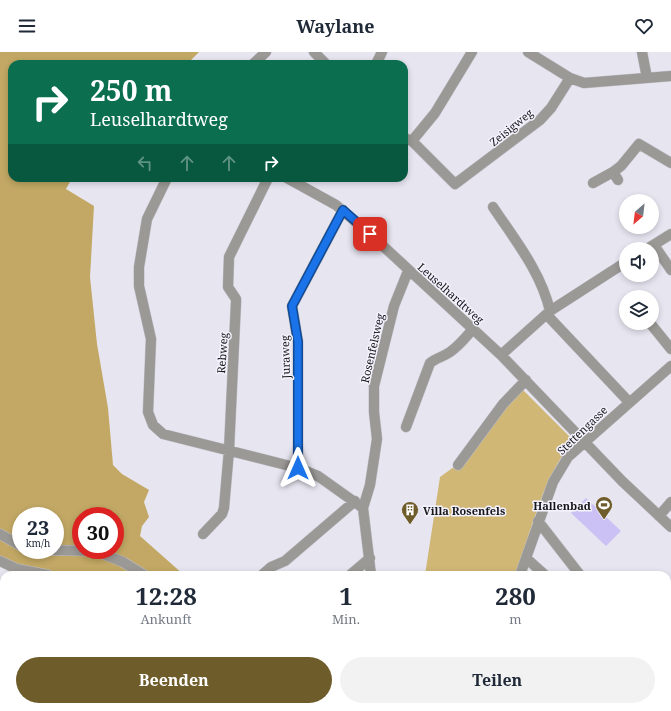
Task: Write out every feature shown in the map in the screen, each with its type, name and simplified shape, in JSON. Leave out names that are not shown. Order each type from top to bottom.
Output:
[{"type":"street","points":[[257,60],[266,52]]},
{"type":"street","points":[[314,52],[322,60]]},
{"type":"street","points":[[408,140],[435,113],[472,52]]},
{"type":"street","points":[[528,52],[570,78],[584,83],[671,76]]},
{"type":"street","points":[[642,52],[647,78]]},
{"type":"street","name":"Zeisigweg","points":[[408,140],[455,184],[540,120],[551,108],[570,78]]},
{"type":"street","points":[[593,183],[616,176],[621,166],[639,144],[671,163]]},
{"type":"street","points":[[165,182],[147,219],[139,267],[141,301],[151,339],[148,412],[153,425],[163,434],[298,468],[318,476],[363,508]]},
{"type":"street","name":"Rebweg","points":[[203,534],[222,514],[224,508],[229,450],[236,299],[231,294],[228,287],[229,257],[266,182]]},
{"type":"street","name":"Leuselhardtweg","points":[[294,182],[343,210],[501,355],[622,481],[671,527]]},
{"type":"street","points":[[493,207],[526,257],[546,294],[548,313],[629,402]]},
{"type":"street","name":"Juraweg","points":[[298,468],[298,342],[292,306],[343,210]]},
{"type":"street","points":[[658,242],[671,234]]},
{"type":"street","points":[[659,257],[671,270]]},
{"type":"street","points":[[501,355],[548,313],[619,267]]},
{"type":"street","name":"Rosenfelsweg","points":[[370,571],[370,558],[363,508],[370,485],[377,441],[374,386],[392,313],[408,271]]},
{"type":"street","points":[[406,427],[430,364],[437,357],[447,354],[454,349],[473,329]]},
{"type":"street","points":[[656,330],[671,349]]},
{"type":"street","name":"Stettengasse","points":[[521,571],[553,482],[568,457],[671,366]]},
{"type":"street","points":[[458,465],[503,404],[526,380]]},
{"type":"street","points":[[266,571],[271,567],[285,561],[354,501]]},
{"type":"street","points":[[659,516],[671,502]]},
{"type":"street","points":[[538,521],[577,571]]},
{"type":"street","points":[[0,534],[12,541]]},
{"type":"street","points":[[64,550],[96,551],[123,562],[138,571]]},
{"type":"street","points":[[355,571],[370,558]]},
{"type":"street","points":[[526,558],[541,571]]},
{"type":"street","points":[[0,561],[17,569],[27,571]]},
{"type":"shaded area","points":[[0,52],[199,52],[191,60],[8,60],[8,182],[70,182],[66,189],[94,206],[90,277],[97,344],[108,408],[113,465],[122,474],[149,490],[144,502],[149,517],[142,526],[140,536],[179,571],[9,571],[0,566]]},
{"type":"shaded area","points":[[521,388],[573,440],[553,472],[546,488],[517,571],[426,571],[440,477],[462,461]]},
{"type":"shaded area","points":[[586,498],[621,531],[606,546],[571,513]]},
{"type":"place","name":"Hallenbad","points":[[604,520]]},
{"type":"place","name":"Villa Rosenfels","points":[[410,525]]},
{"type":"route","points":[[298,468],[298,342],[292,306],[343,210],[370,234]]}]
